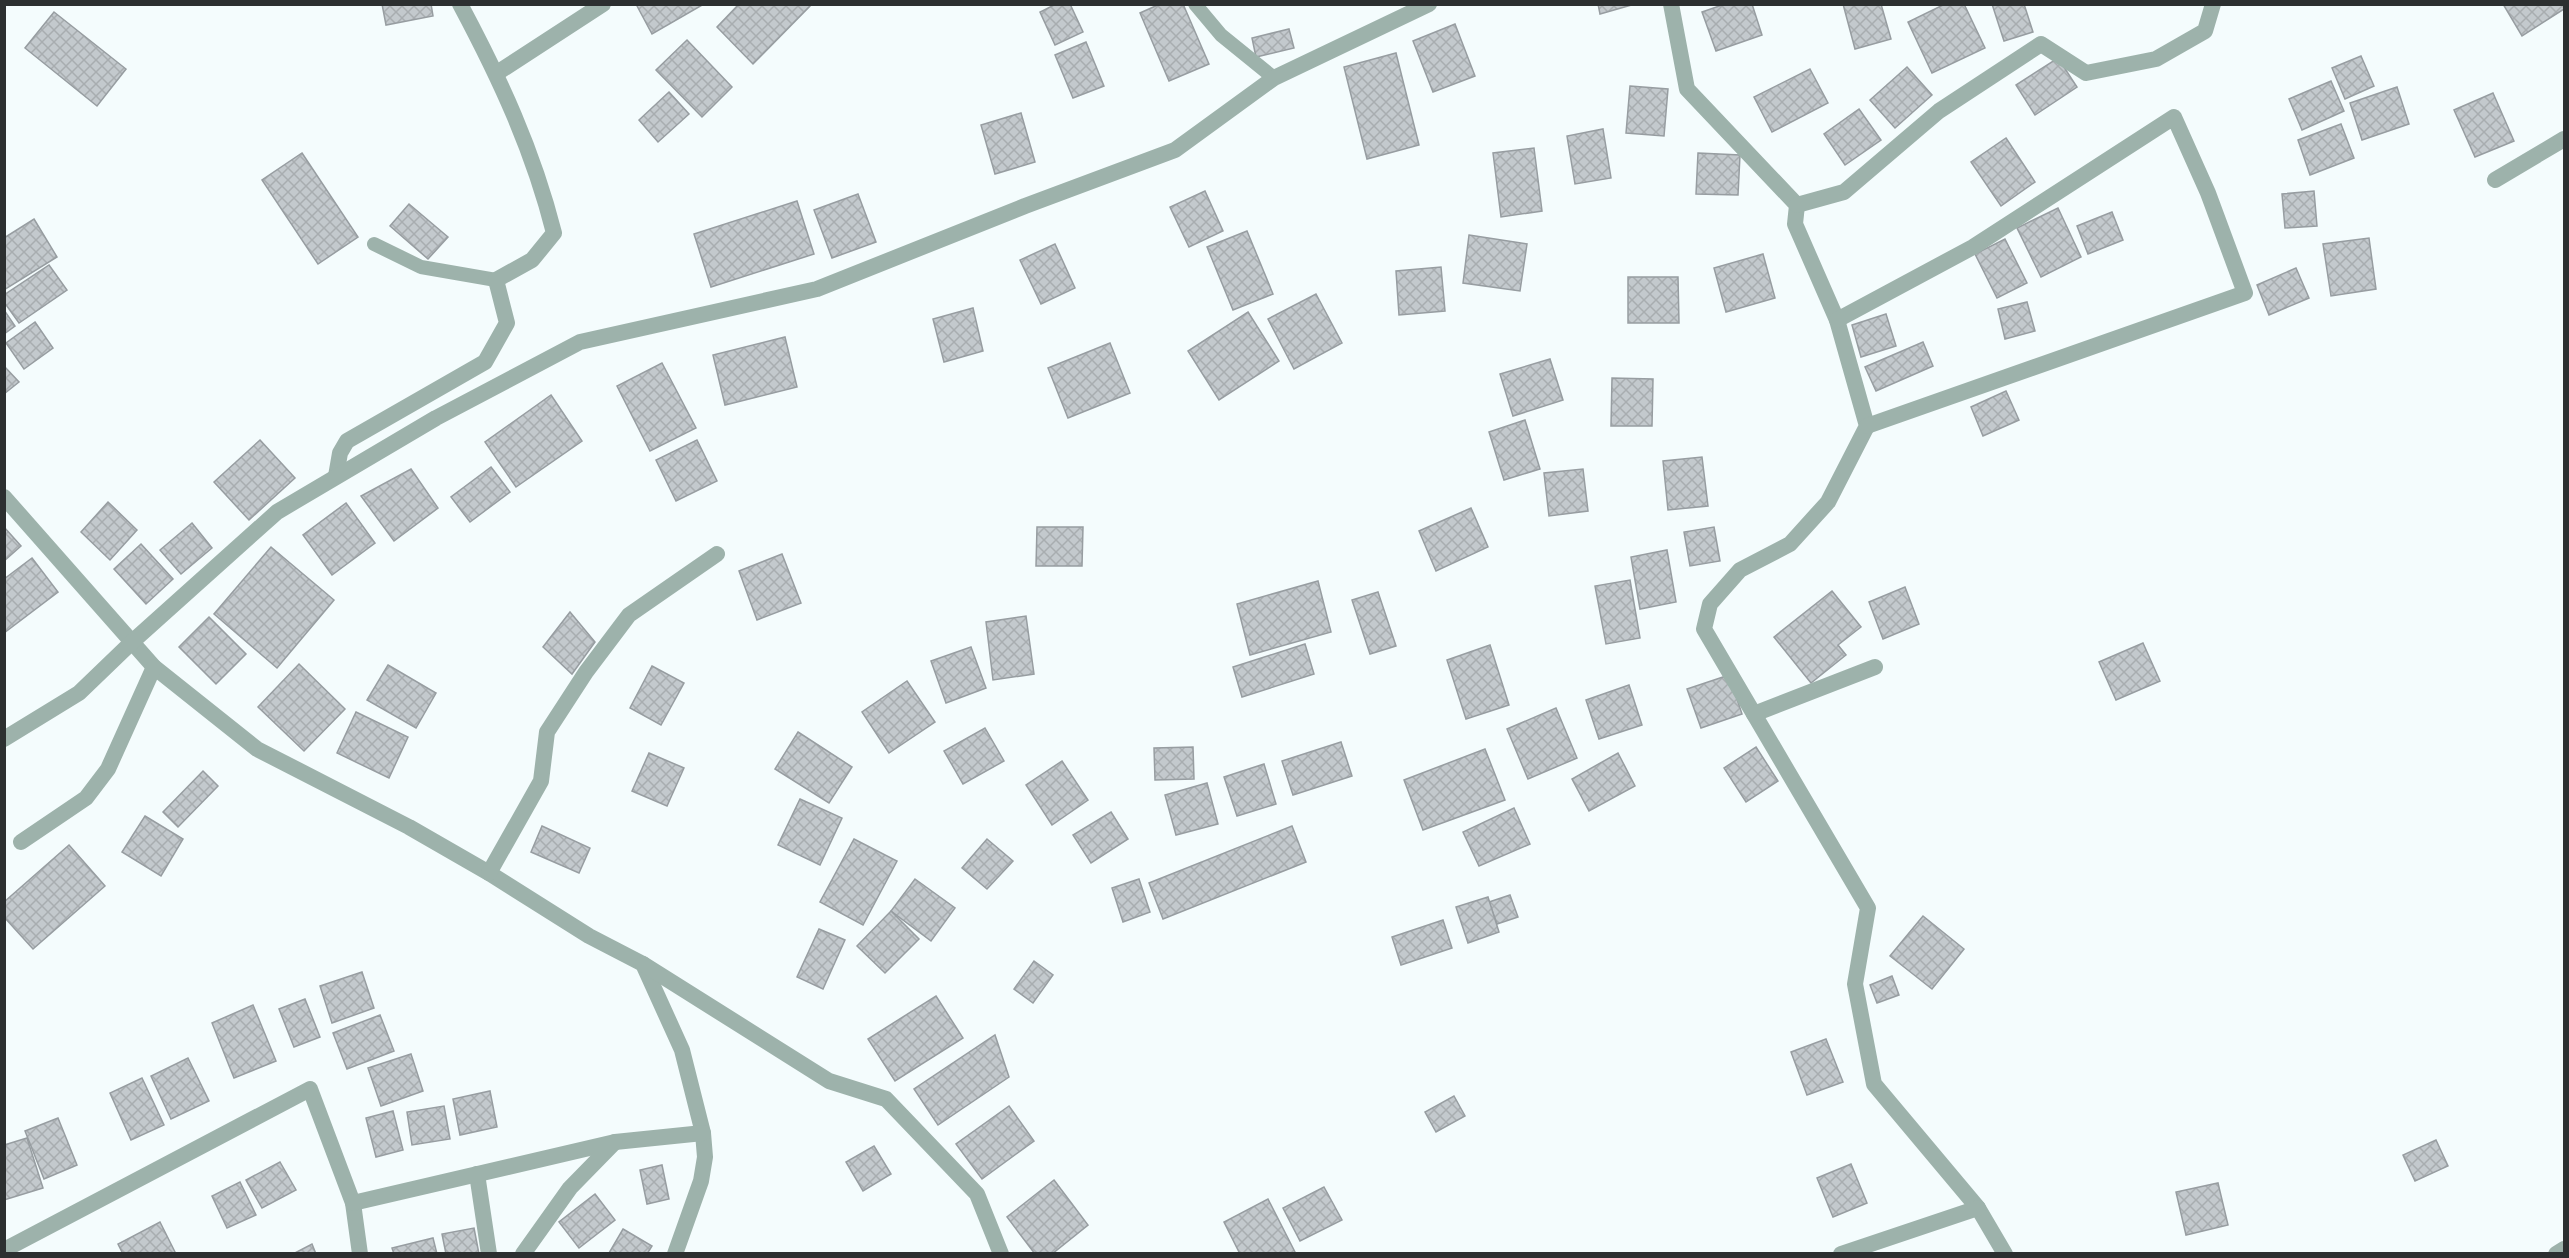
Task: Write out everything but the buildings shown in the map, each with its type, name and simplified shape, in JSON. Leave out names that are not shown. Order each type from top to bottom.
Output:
[{"type":"street","points":[[336,476],[340,453],[347,441],[485,362],[507,323],[496,280],[532,260],[554,233],[534,161],[497,73],[460,4]]},
{"type":"street","points":[[497,73],[603,4]]},
{"type":"street","points":[[4,739],[79,693],[132,642],[277,512],[435,418],[580,342],[818,289],[1025,206],[1175,150],[1274,78],[1429,4]]},
{"type":"street","points":[[1671,4],[1687,89],[1797,205],[1796,224],[1837,320],[1867,426],[1828,502],[1790,544],[1740,570],[1710,604],[1704,628],[1868,908],[1856,984],[1874,1084],[1978,1208],[2006,1254]]},
{"type":"street","points":[[1797,205],[1844,192],[1939,111],[2041,44],[2086,73],[2156,59],[2205,31],[2213,4]]},
{"type":"street","points":[[1837,320],[1973,247],[2174,117],[2208,193],[2245,293],[1867,426]]},
{"type":"street","points":[[2495,180],[2565,139]]},
{"type":"street","points":[[4,497],[154,667],[257,749],[409,827],[489,873],[589,936],[643,964],[829,1081],[886,1099],[977,1194],[1001,1254]]},
{"type":"street","points":[[489,873],[541,781],[547,732],[586,672],[629,615],[717,554]]},
{"type":"street","points":[[21,842],[86,798],[108,769],[154,667]]},
{"type":"street","points":[[1754,714],[1875,667]]},
{"type":"street","points":[[643,964],[682,1050],[703,1132],[705,1157],[701,1181],[675,1254]]},
{"type":"street","points":[[4,1250],[310,1089],[354,1203],[360,1254]]},
{"type":"street","points":[[354,1203],[615,1142],[703,1132]]},
{"type":"street","points":[[523,1254],[570,1188],[615,1142]]},
{"type":"street","points":[[477,1174],[489,1254]]},
{"type":"street","points":[[1841,1254],[1978,1208]]},
{"type":"street","points":[[2556,1254],[2565,1249]]},
{"type":"lane","points":[[1195,4],[1221,35],[1274,78]]},
{"type":"lane","points":[[374,244],[421,267],[451,270],[496,280]]}]
